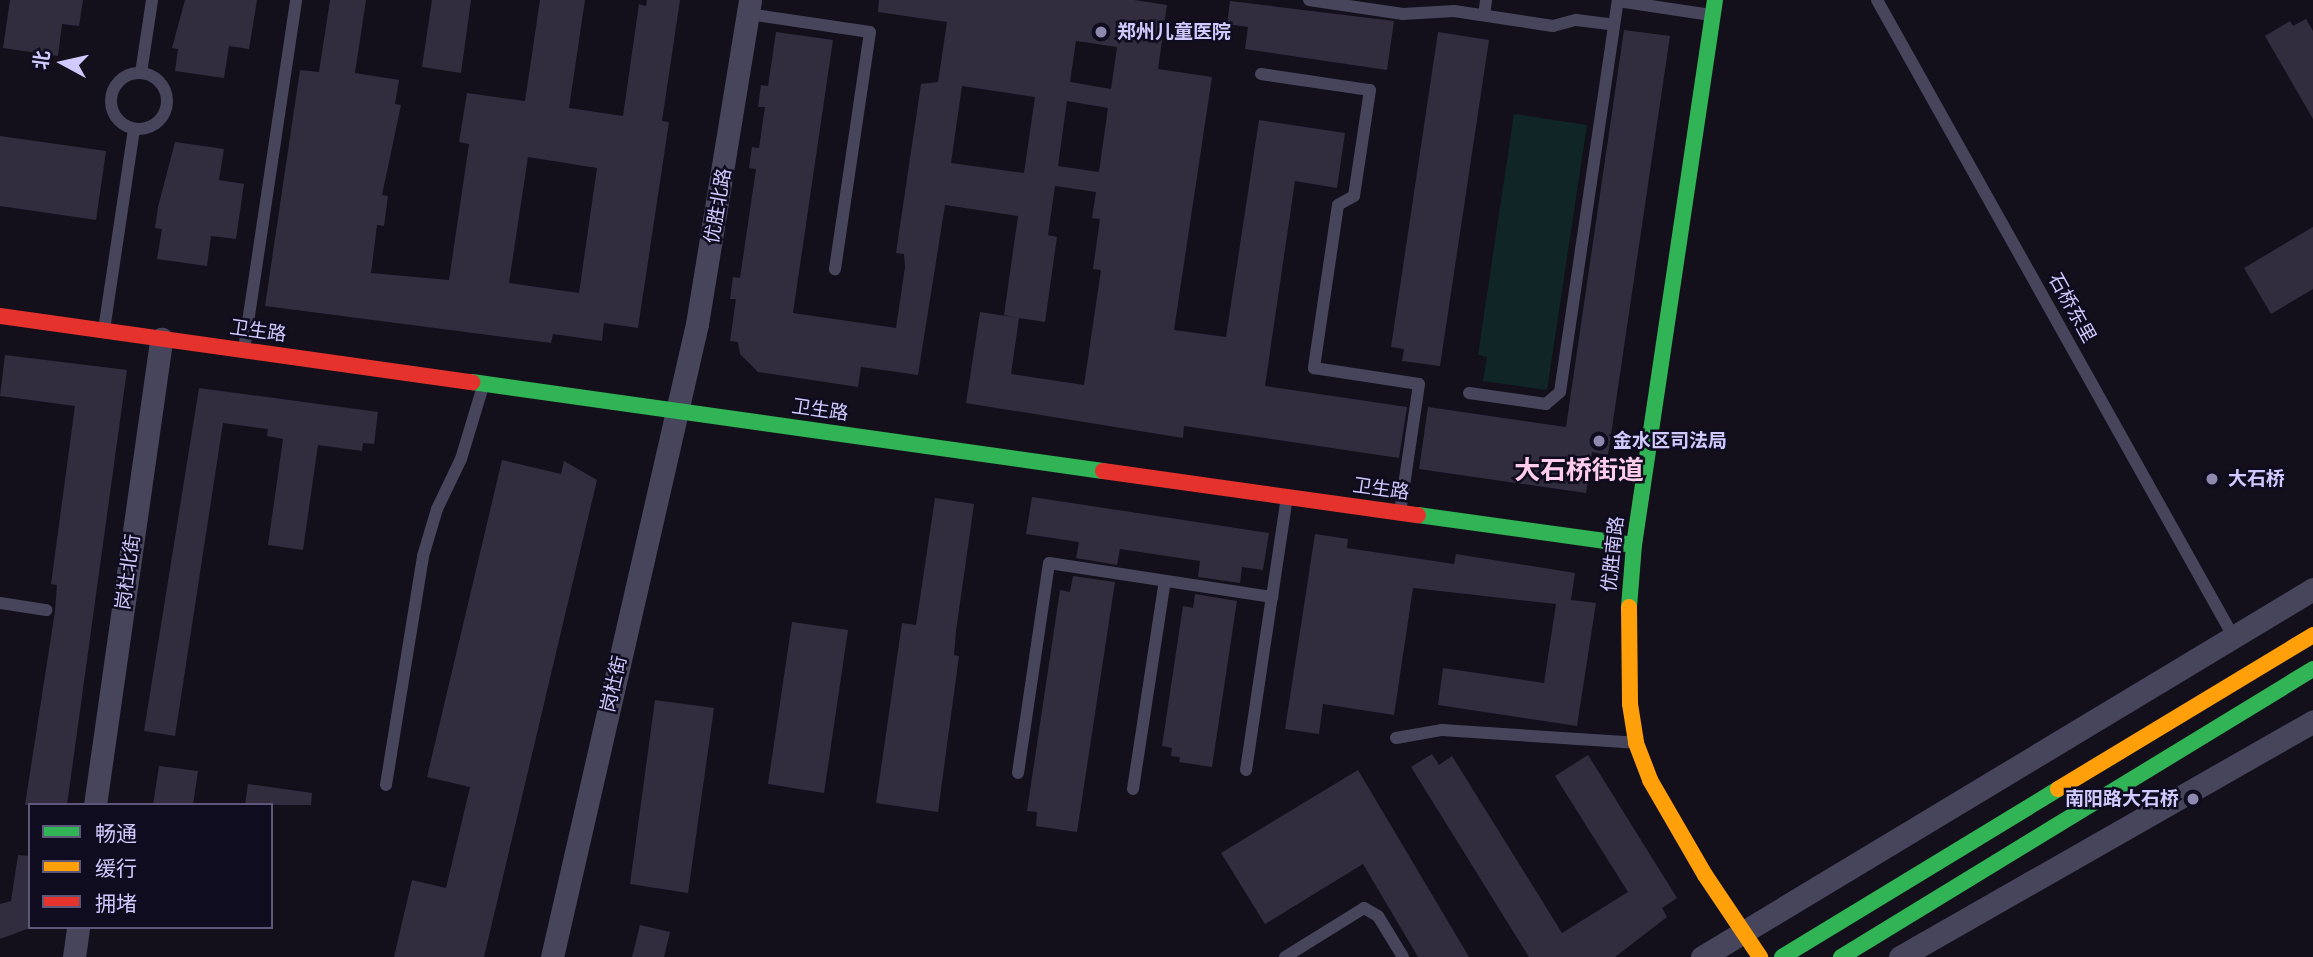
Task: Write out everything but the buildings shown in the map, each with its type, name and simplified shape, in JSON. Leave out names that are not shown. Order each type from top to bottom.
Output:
[{"type":"street","name":"优胜北路","points":[[677,411],[702,297],[749,7]]},
{"type":"street","name":"优胜南路","points":[[1714,7],[1634,545],[1629,648],[1636,743],[1650,780],[1760,957]]},
{"type":"street","name":"卫生路","points":[[0,316],[1634,545]]},
{"type":"street","name":"岗杜北街","points":[[95,803],[161,339]]},
{"type":"street","name":"岗杜街","points":[[552,957],[677,411]]},
{"type":"street","points":[[1702,957],[2313,589]]},
{"type":"street","points":[[1782,957],[2313,635]]},
{"type":"street","points":[[1841,957],[2313,669]]},
{"type":"street","points":[[2259,702],[2313,682]]},
{"type":"street","points":[[1900,957],[2313,721]]},
{"type":"street","points":[[74,957],[78,929]]},
{"type":"lane","points":[[141,73],[152,0]]},
{"type":"lane","points":[[244,350],[296,0]]},
{"type":"lane","points":[[1309,0],[1366,4],[1403,14],[1454,11],[1553,26],[1576,20],[1614,25]]},
{"type":"lane","points":[[1484,15],[1486,0]]},
{"type":"lane","points":[[1469,393],[1546,404],[1560,392],[1618,0],[1714,7]]},
{"type":"lane","name":"石桥东里","points":[[1877,0],[2233,636]]},
{"type":"lane","points":[[749,7],[870,32],[835,269]]},
{"type":"lane","points":[[141,73],[160,82],[167,102],[153,126],[134,130],[118,121],[110,95],[121,79],[141,73]]},
{"type":"lane","points":[[1261,74],[1370,90],[1354,196],[1338,205],[1314,368],[1419,384],[1400,513]]},
{"type":"lane","points":[[104,331],[134,130]]},
{"type":"lane","points":[[386,785],[423,556],[437,509],[461,458],[483,384]]},
{"type":"lane","points":[[1246,770],[1287,497]]},
{"type":"lane","points":[[1018,773],[1049,563],[1272,597]]},
{"type":"lane","points":[[1133,789],[1165,581]]},
{"type":"lane","points":[[0,603],[46,610]]},
{"type":"lane","points":[[1395,738],[1442,730],[1636,743]]},
{"type":"lane","points":[[1285,957],[1364,908],[1378,916],[1403,957]]},
{"type":"green space","points":[[1514,114],[1587,125],[1547,390],[1483,381],[1487,357],[1478,355]]},
{"type":"traffic: fast","points":[[1629,607],[1634,545],[1715,0]]},
{"type":"traffic: fast","points":[[472,382],[1103,471]]},
{"type":"traffic: fast","points":[[1418,515],[1634,545]]},
{"type":"traffic: fast","points":[[1841,957],[2313,669]]},
{"type":"traffic: fast","points":[[1782,957],[2058,789]]},
{"type":"traffic: slow","points":[[1629,607],[1630,704],[1636,743],[1650,780],[1705,875],[1760,957]]},
{"type":"traffic: slow","points":[[2058,789],[2313,635]]},
{"type":"traffic: jam","points":[[0,316],[472,382]]},
{"type":"traffic: jam","points":[[1103,471],[1418,515]]},
{"type":"place","name":"郑州儿童医院","points":[[1101,32]]},
{"type":"place","name":"金水区司法局","points":[[1599,441]]},
{"type":"place","name":"大石桥","points":[[2212,479]]},
{"type":"place","name":"南阳路大石桥","points":[[2193,799]]},
{"type":"district","name":"大石桥街道","points":[[1579,471]]}]
